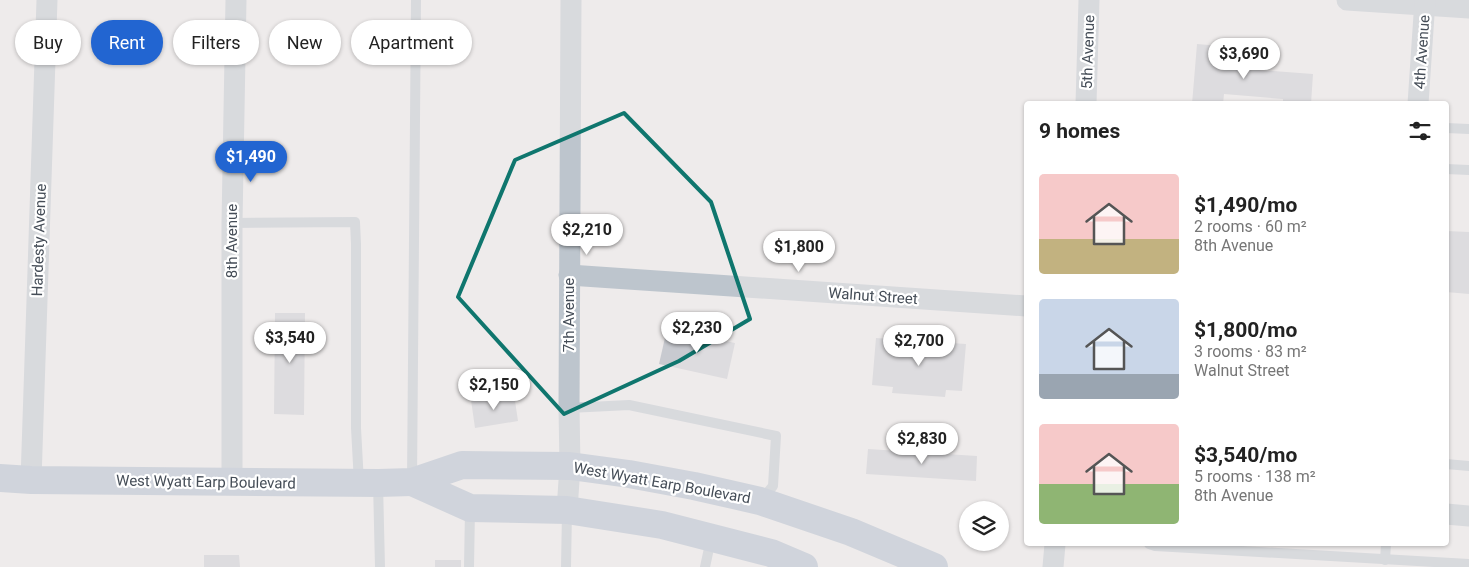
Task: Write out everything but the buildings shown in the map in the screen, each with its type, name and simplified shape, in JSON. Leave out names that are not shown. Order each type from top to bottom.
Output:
[{"type":"main road","name":"West Wyatt Earp Boulevard","points":[[0,478],[31,480],[369,483],[412,482],[462,465],[570,466],[629,474],[760,501],[851,532],[934,567]]},
{"type":"main road","name":"West Wyatt Earp Boulevard","points":[[412,482],[470,508],[567,510],[662,524],[771,553],[804,567]]},
{"type":"street","name":"Hardesty Avenue","points":[[31,480],[47,0]]},
{"type":"street","name":"8th Avenue","points":[[232,482],[232,223],[236,0]]},
{"type":"street","name":"7th Avenue","points":[[567,510],[570,466],[571,0]]},
{"type":"street","name":"5th Avenue","points":[[1086,101],[1089,0]]},
{"type":"street","points":[[1348,0],[1425,3],[1469,8]]},
{"type":"street","name":"4th Avenue","points":[[1418,101],[1425,3]]},
{"type":"street","name":"Walnut Street","points":[[569,275],[1024,306]]},
{"type":"street","points":[[1449,514],[1469,516]]},
{"type":"street","points":[[1053,567],[1055,546]]},
{"type":"lane","points":[[412,482],[416,0]]},
{"type":"lane","points":[[1449,128],[1469,129]]},
{"type":"lane","points":[[1449,169],[1469,170]]},
{"type":"lane","points":[[232,223],[355,222],[356,428],[369,483],[380,567]]},
{"type":"lane","points":[[569,408],[629,405],[776,436],[773,486],[760,501]]},
{"type":"lane","points":[[1449,464],[1469,466]]},
{"type":"lane","points":[[469,567],[470,508]]},
{"type":"lane","points":[[566,567],[567,510]]},
{"type":"lane","points":[[705,567],[712,536]]},
{"type":"lane","points":[[1155,546],[1469,564]]},
{"type":"lane","points":[[1385,560],[1386,546]]},
{"type":"highlighted area","points":[[624,113],[711,202],[750,319],[679,361],[564,414],[458,297],[515,160]]}]
